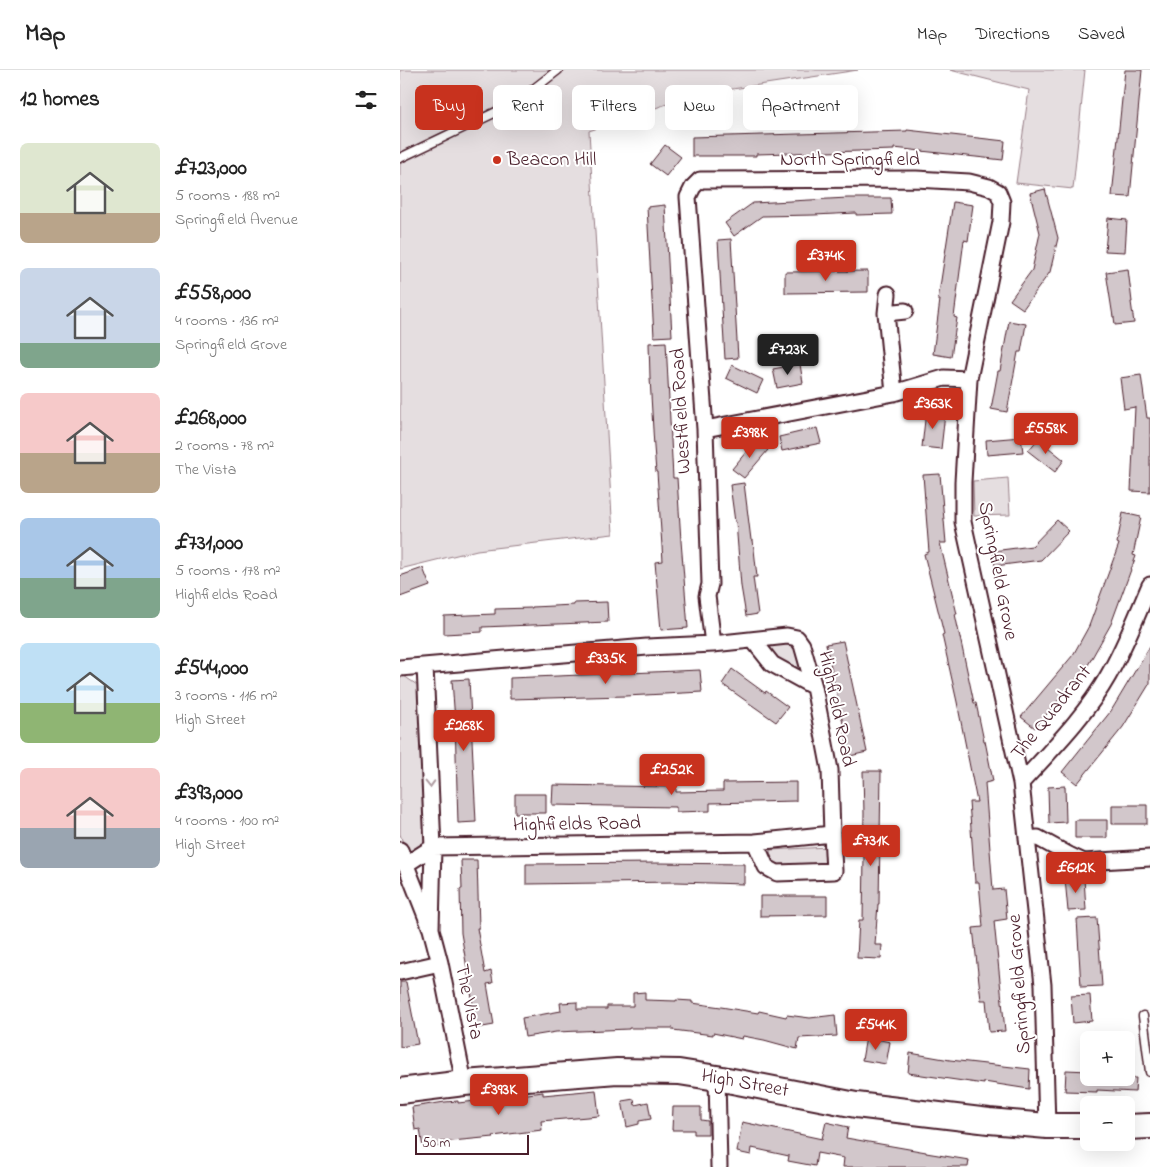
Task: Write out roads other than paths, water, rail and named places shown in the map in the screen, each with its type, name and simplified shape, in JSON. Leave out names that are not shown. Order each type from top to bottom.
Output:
[{"type":"main road","name":"High Street","points":[[400,1091],[464,1083],[617,1071],[679,1072],[856,1105],[989,1121],[1047,1126],[1080,1126]]},
{"type":"main road","points":[[1135,1127],[1150,1126]]},
{"type":"street","name":"North Springfield","points":[[700,180],[916,180],[970,182],[990,187],[998,192]]},
{"type":"street","name":"Westfield Road","points":[[700,180],[693,187],[688,197],[705,429],[710,584],[707,596],[713,644]]},
{"type":"street","name":"Springfield Grove","points":[[998,192],[1002,202],[1001,222],[969,379],[962,482],[964,522],[1022,783],[1043,985],[1047,1126]]},
{"type":"street","points":[[888,294],[886,313],[894,393]]},
{"type":"street","points":[[886,313],[905,311]]},
{"type":"street","points":[[705,429],[894,393],[944,378],[969,379]]},
{"type":"street","name":"The Quadrant","points":[[1022,783],[1083,713],[1108,676],[1150,585]]},
{"type":"street","name":"Highfield Road","points":[[754,640],[787,636],[797,638],[802,645],[814,687],[830,770],[832,834]]},
{"type":"street","points":[[400,668],[754,640],[772,664],[814,687]]},
{"type":"street","name":"The Vista","points":[[425,666],[433,848],[431,929]]},
{"type":"street","points":[[755,842],[766,867],[777,873],[834,871],[832,834]]},
{"type":"street","name":"Highfields Road","points":[[433,848],[755,842],[832,834]]},
{"type":"street","points":[[1027,839],[1038,838],[1084,862],[1150,858]]},
{"type":"street","points":[[405,865],[433,848]]},
{"type":"street","name":"The Vista","points":[[400,850],[431,929],[440,963],[464,1083]]},
{"type":"street","points":[[400,972],[440,963]]},
{"type":"street","points":[[717,1078],[719,1167]]},
{"type":"lane","points":[[400,158],[517,102],[558,70]]},
{"type":"lane","points":[[1143,1016],[1150,1072]]},
{"type":"place","name":"Beacon Hill","points":[[497,160]]}]
